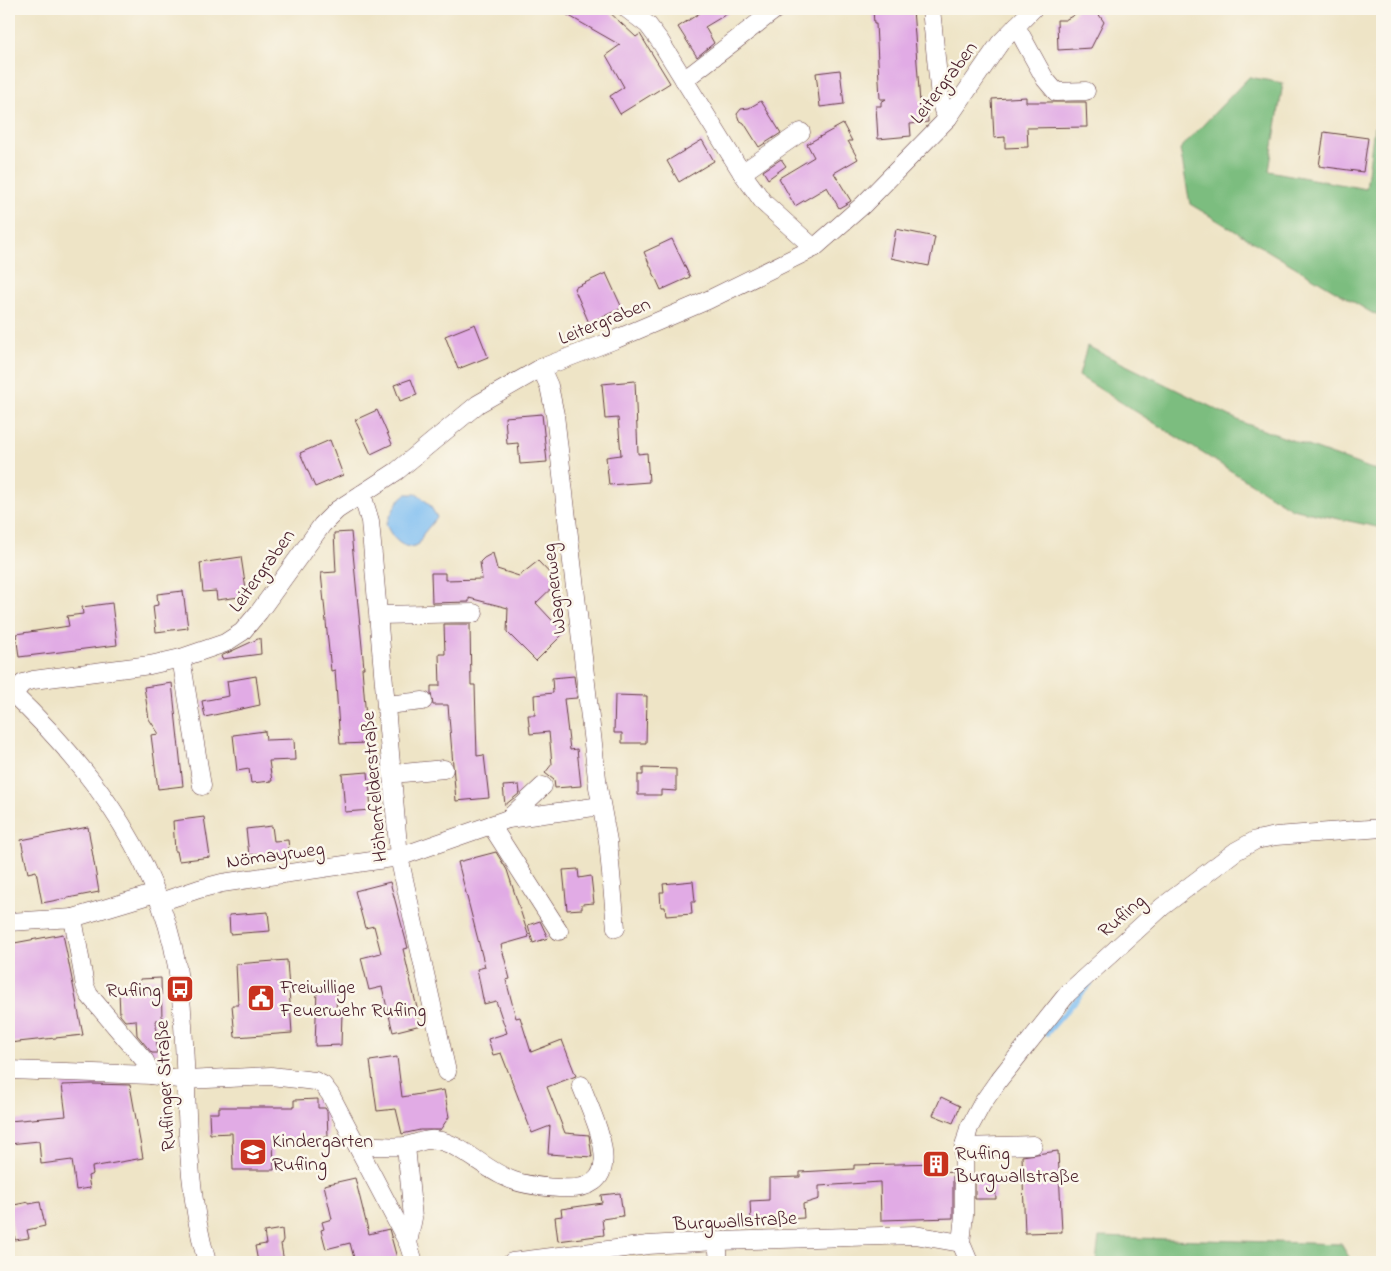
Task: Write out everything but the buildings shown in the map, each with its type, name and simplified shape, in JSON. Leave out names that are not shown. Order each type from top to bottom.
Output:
[{"type":"street","points":[[627,9],[648,25],[742,173],[770,209],[814,248]]},
{"type":"street","points":[[684,80],[776,9]]},
{"type":"street","points":[[931,9],[940,97],[943,110],[948,118]]},
{"type":"street","name":"Leitergraben","points":[[11,692],[33,680],[118,670],[181,658],[224,643],[242,632],[259,612],[322,525],[337,510],[424,451],[478,404],[541,368],[614,340],[699,303],[814,248],[863,206],[948,118],[987,59],[1033,9]]},
{"type":"street","points":[[1016,26],[1045,79],[1056,92],[1086,91]]},
{"type":"street","points":[[742,173],[801,132]]},
{"type":"street","name":"Wagnerweg","points":[[541,368],[549,386],[555,415],[601,806],[608,841],[616,928]]},
{"type":"street","name":"Höhenfelderstraße","points":[[362,494],[370,521],[399,857],[447,1072]]},
{"type":"street","points":[[379,615],[474,613]]},
{"type":"street","points":[[181,658],[202,786]]},
{"type":"street","name":"Ruflinger Straße","points":[[11,692],[73,756],[95,784],[133,843],[158,898],[171,938],[179,981],[192,1195],[207,1262]]},
{"type":"street","points":[[387,705],[423,701]]},
{"type":"street","points":[[393,774],[444,769]]},
{"type":"street","points":[[508,819],[543,786]]},
{"type":"street","points":[[399,857],[508,819],[601,806]]},
{"type":"street","points":[[491,825],[559,931]]},
{"type":"street","name":"Rufling","points":[[964,1147],[969,1128],[982,1104],[1068,993],[1162,907],[1236,851],[1256,840],[1276,836],[1382,828]]},
{"type":"street","name":"Nömayrweg","points":[[9,922],[73,918],[222,883],[399,857]]},
{"type":"street","points":[[73,918],[85,986],[89,996],[145,1061],[151,1075]]},
{"type":"street","points":[[9,1070],[151,1075],[185,1080],[271,1076],[316,1081],[330,1094],[408,1243],[414,1262]]},
{"type":"street","points":[[359,1149],[372,1145],[406,1146],[432,1139],[443,1141],[505,1177],[549,1188],[573,1190],[585,1188],[594,1184],[599,1178],[603,1152],[602,1139],[581,1085]]},
{"type":"street","points":[[969,1262],[960,1243],[964,1216],[964,1147],[1033,1145]]},
{"type":"street","points":[[406,1146],[412,1218],[408,1243]]},
{"type":"street","name":"Burgwallstraße","points":[[512,1262],[648,1245],[717,1241],[915,1235],[960,1243]]},
{"type":"street","points":[[717,1241],[719,1262]]},
{"type":"green space","points":[[1249,77],[1283,83],[1269,171],[1366,189],[1374,127],[1382,124],[1382,315],[1372,313],[1190,204],[1180,149]]},
{"type":"green space","points":[[1087,346],[1244,423],[1372,469],[1382,470],[1382,528],[1292,509],[1079,376]]},
{"type":"green space","points":[[1099,1237],[1341,1244],[1352,1262],[1096,1262]]},
{"type":"water","points":[[406,494],[418,494],[429,504],[437,517],[423,534],[419,544],[413,546],[403,545],[399,542],[391,534],[386,524],[398,501]]},
{"type":"waterway","points":[[1047,1033],[1090,984]]},
{"type":"place","name":"Rufling","points":[[180,989]]},
{"type":"place","name":"Freiwillige Feuerwehr Rufling","points":[[261,998]]},
{"type":"place","name":"Kindergarten Rufling","points":[[253,1152]]},
{"type":"place","name":"Rufling Burgwallstraße","points":[[936,1164]]}]
